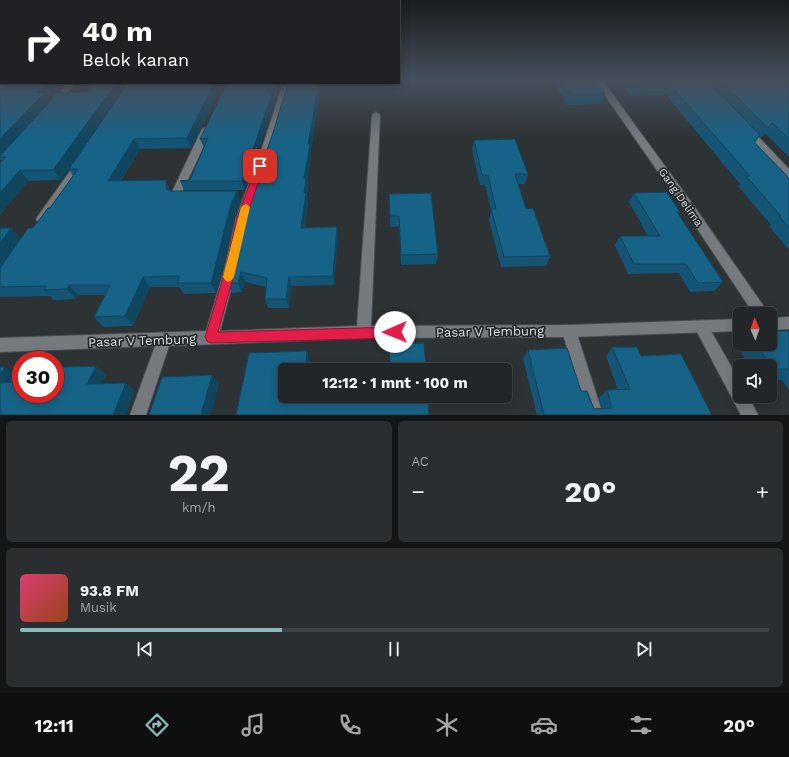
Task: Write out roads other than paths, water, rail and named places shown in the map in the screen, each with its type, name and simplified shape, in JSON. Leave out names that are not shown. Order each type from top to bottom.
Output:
[{"type":"street","points":[[49,113],[59,100]]},
{"type":"street","points":[[211,337],[230,271],[246,196],[281,100]]},
{"type":"street","name":"Gang Delima","points":[[613,100],[757,307]]},
{"type":"street","points":[[364,332],[376,115]]},
{"type":"street","points":[[198,197],[177,196],[177,192],[213,116]]},
{"type":"street","points":[[737,120],[789,174]]},
{"type":"street","points":[[36,228],[85,156]]},
{"type":"street","points":[[777,324],[789,323]]},
{"type":"street","name":"Pasar V Tembung","points":[[0,345],[364,332],[569,331],[702,328],[733,326]]},
{"type":"street","points":[[702,328],[750,415]]},
{"type":"street","points":[[569,331],[595,415]]},
{"type":"street","points":[[138,415],[164,340]]}]
